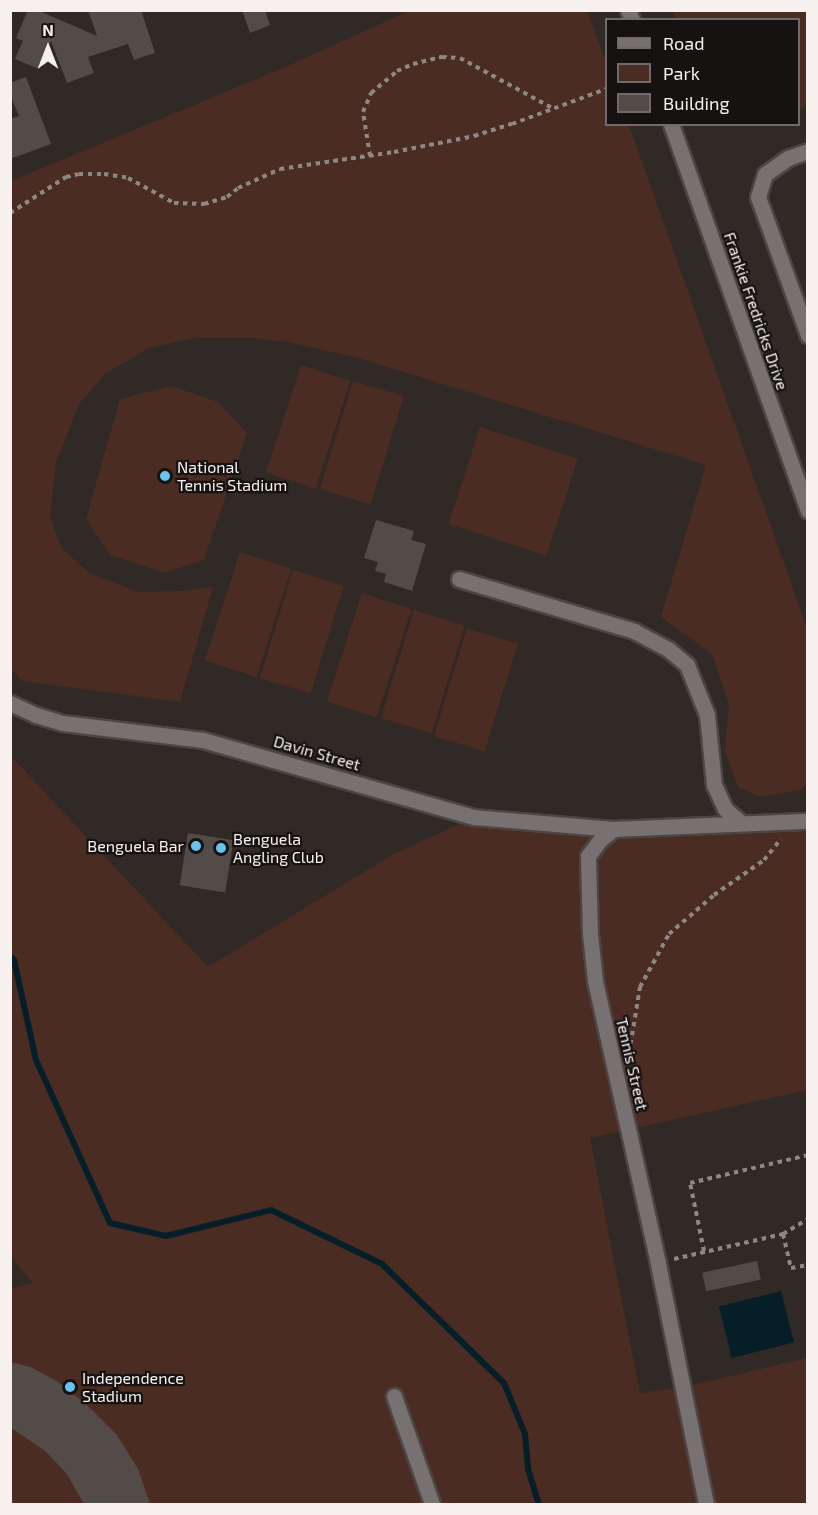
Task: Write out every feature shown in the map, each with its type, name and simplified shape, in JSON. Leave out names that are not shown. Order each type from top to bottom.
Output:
[{"type":"street","name":"Frankie Fredricks Drive","points":[[672,126],[807,510]]},
{"type":"street","points":[[807,151],[788,158],[765,174],[758,197],[807,335]]},
{"type":"street","points":[[459,579],[634,631],[668,649],[687,665],[707,715],[714,785],[725,810],[741,823]]},
{"type":"street","name":"Davin Street","points":[[10,703],[36,715],[63,723],[203,740],[474,817],[614,829]]},
{"type":"street","points":[[614,829],[801,821]]},
{"type":"street","name":"Tennis Street","points":[[614,829],[601,839],[588,856],[590,934],[595,980],[658,1263],[706,1504]]},
{"type":"street","points":[[394,1396],[432,1504]]},
{"type":"path","points":[[370,156],[363,111],[371,93],[397,71],[420,62],[442,57],[460,58],[552,108]]},
{"type":"path","points":[[10,213],[66,177],[79,174],[104,174],[128,178],[174,203],[191,205],[228,197],[238,188],[280,169],[370,156],[474,136],[605,89]]},
{"type":"path","points":[[628,1065],[640,987],[669,934],[714,895],[764,860],[801,821]]},
{"type":"path","points":[[704,1251],[690,1183],[807,1155]]},
{"type":"path","points":[[658,1263],[783,1233],[807,1219]]},
{"type":"path","points":[[783,1233],[791,1268],[807,1264]]},
{"type":"green space","points":[[411,10],[587,11],[605,59],[605,126],[629,126],[807,628],[808,784],[800,790],[761,797],[738,787],[725,751],[729,704],[712,654],[661,617],[706,465],[355,357],[288,342],[253,338],[195,338],[149,348],[105,374],[79,404],[56,463],[50,517],[62,549],[91,574],[138,592],[182,591],[213,587],[180,702],[22,681],[11,669],[11,181],[290,65]]},
{"type":"green space","points":[[672,11],[807,11],[807,106],[800,109],[800,18],[675,18]]},
{"type":"green space","points":[[301,365],[350,381],[316,489],[266,472]]},
{"type":"green space","points":[[353,381],[404,396],[371,505],[320,489]]},
{"type":"green space","name":"National Tennis Stadium","points":[[171,386],[218,402],[247,433],[204,560],[164,573],[110,555],[86,519],[120,399]]},
{"type":"green space","points":[[480,427],[578,459],[546,556],[448,524]]},
{"type":"green space","points":[[240,552],[291,569],[256,677],[205,660]]},
{"type":"green space","points":[[293,570],[344,585],[311,694],[260,678]]},
{"type":"green space","points":[[362,593],[411,609],[376,717],[327,701]]},
{"type":"green space","points":[[414,610],[465,625],[432,734],[381,718]]},
{"type":"green space","points":[[467,628],[518,643],[485,752],[434,736]]},
{"type":"green space","points":[[10,755],[208,967],[392,855],[474,817],[614,829],[807,821],[807,1090],[590,1138],[640,1393],[684,1387],[807,1358],[807,1504],[11,1504],[11,1288],[33,1283],[10,1255]]},
{"type":"water","points":[[781,1291],[794,1342],[732,1358],[719,1306]]},
{"type":"building","points":[[28,10],[37,10],[97,36],[88,10],[141,10],[155,53],[134,60],[128,44],[88,57],[94,73],[67,83],[51,41],[39,69],[15,59],[23,41],[16,38]]},
{"type":"building","points":[[242,10],[265,10],[270,25],[250,33]]},
{"type":"building","points":[[26,77],[51,144],[10,159],[10,119],[19,116],[10,94],[10,83]]},
{"type":"building","points":[[376,520],[414,531],[411,540],[426,544],[412,591],[384,582],[386,574],[375,571],[378,562],[364,558]]},
{"type":"building","points":[[188,833],[233,840],[225,893],[180,885]]},
{"type":"building","points":[[757,1261],[761,1280],[706,1291],[702,1273]]},
{"type":"building","points":[[10,1362],[30,1367],[57,1381],[87,1405],[117,1435],[138,1469],[150,1504],[84,1504],[67,1474],[45,1451],[10,1427]]},
{"type":"waterway","points":[[10,956],[14,960],[36,1060],[110,1223],[166,1236],[271,1210],[382,1264],[504,1383],[525,1434],[528,1469],[539,1504]]},
{"type":"place","name":"National Tennis Stadium","points":[[165,476]]},
{"type":"place","name":"Benguela Bar","points":[[196,846]]},
{"type":"place","name":"Benguela Angling Club","points":[[221,848]]},
{"type":"place","name":"Independence Stadium","points":[[70,1387]]}]
